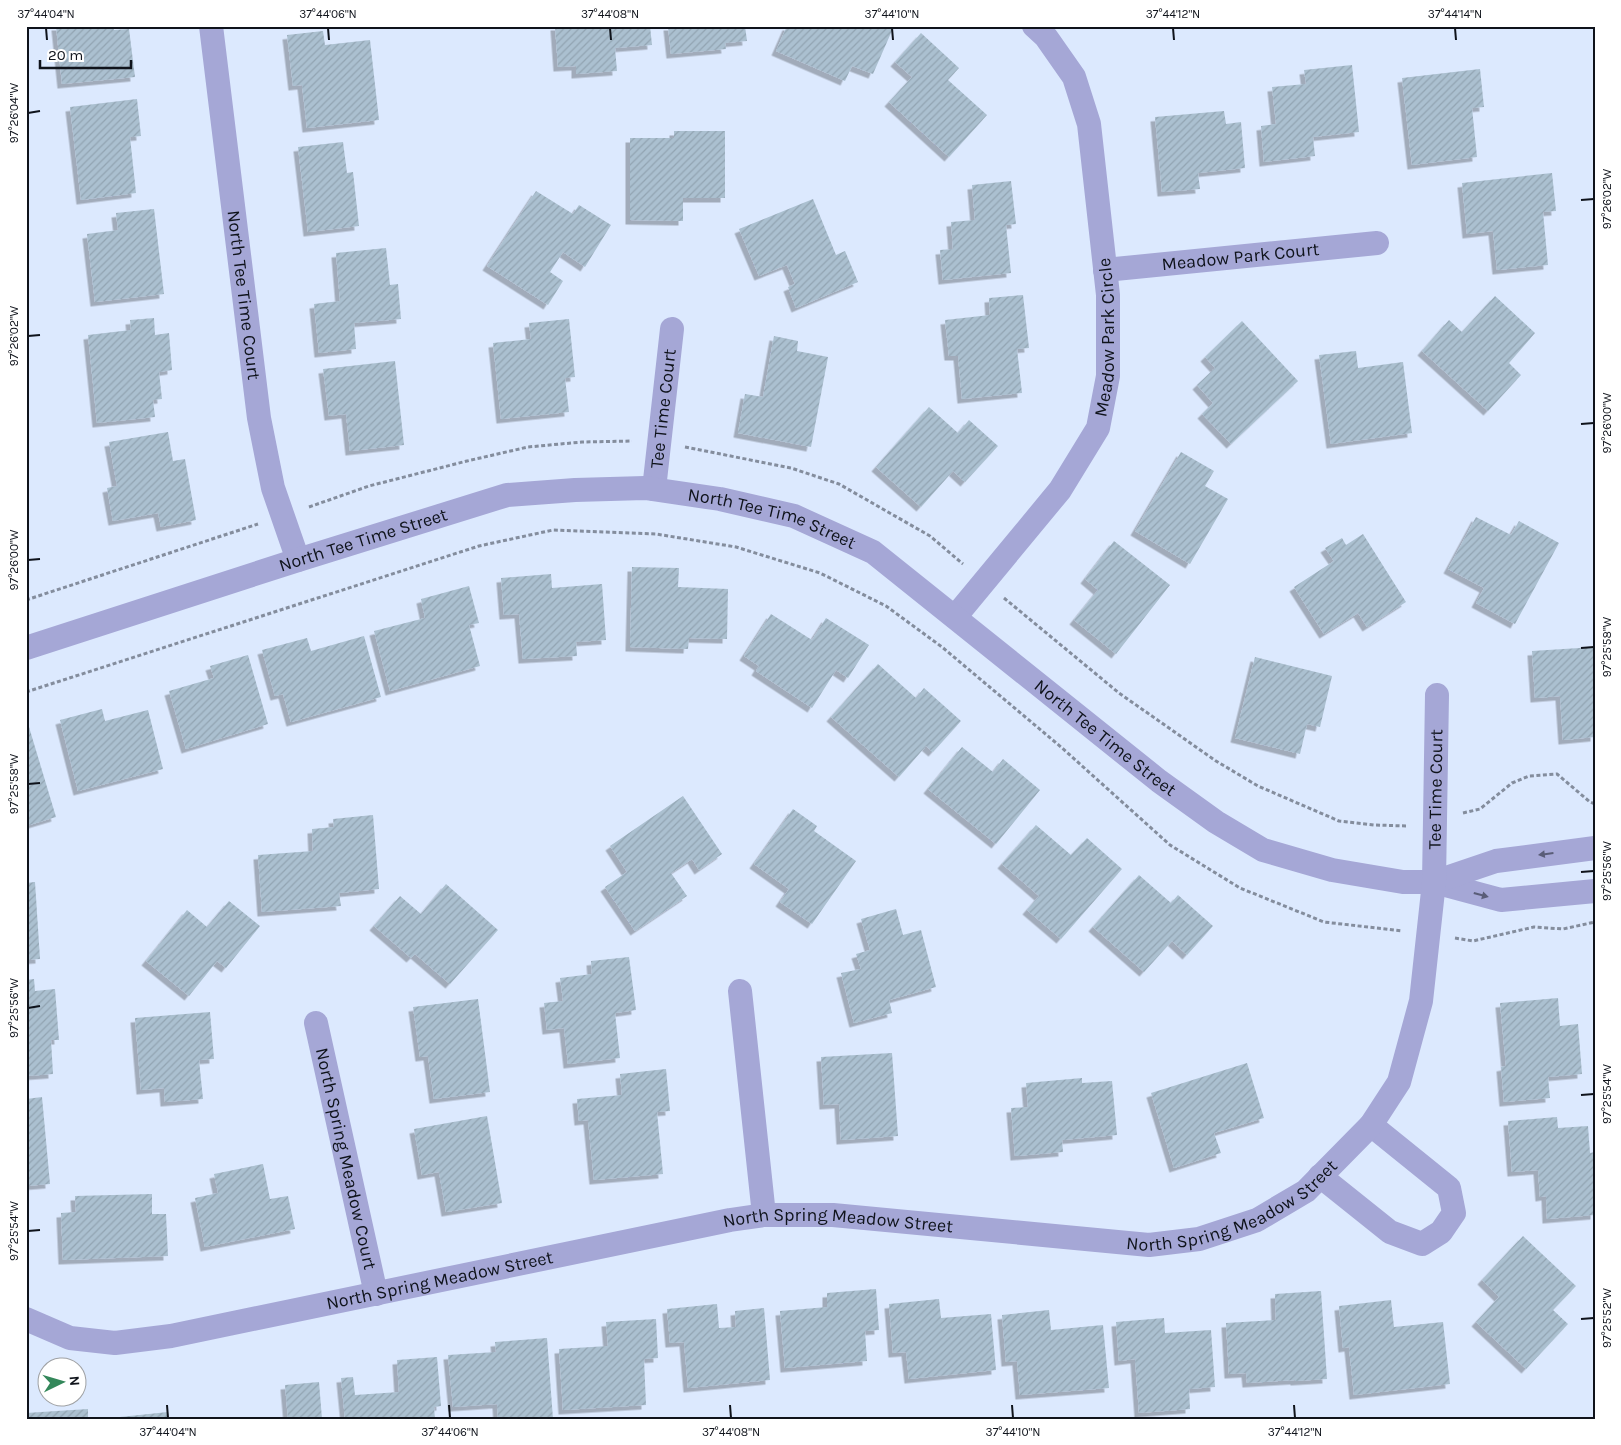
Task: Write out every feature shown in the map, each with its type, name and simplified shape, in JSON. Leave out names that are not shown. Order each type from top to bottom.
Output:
[{"type":"street","name":"North Tee Time Court","points":[[212,26],[259,418],[273,488],[298,560]]},
{"type":"street","name":"Meadow Park Circle","points":[[955,617],[1060,490],[1098,428],[1108,376],[1108,294],[1089,124],[1074,77],[1046,37],[1034,26]]},
{"type":"street","name":"Meadow Park Court","points":[[1105,270],[1377,243]]},
{"type":"street","name":"Tee Time Court","points":[[654,489],[672,329]]},
{"type":"street","name":"North Tee Time Street","points":[[26,648],[298,560],[508,495],[575,490],[645,488],[720,499],[794,516],[873,552],[1159,781],[1216,822],[1263,850],[1332,870],[1403,882],[1434,882],[1501,900],[1595,890]]},
{"type":"street","name":"Tee Time Court","points":[[1434,882],[1437,695]]},
{"type":"street","name":"North Tee Time Street","points":[[1434,882],[1496,861],[1595,848]]},
{"type":"street","name":"North Spring Meadow Street","points":[[26,1319],[70,1338],[115,1344],[171,1336],[720,1222],[764,1215],[833,1215],[1149,1245],[1199,1239],[1257,1220],[1306,1191],[1371,1125],[1399,1082],[1421,1001],[1434,882]]},
{"type":"street","points":[[740,991],[764,1215]]},
{"type":"street","name":"North Spring Meadow Court","points":[[316,1023],[376,1294]]},
{"type":"street","points":[[1320,1176],[1390,1232],[1422,1244],[1441,1232],[1454,1214],[1449,1188],[1371,1125]]},
{"type":"path","points":[[26,600],[369,486],[528,447],[629,440],[694,448],[790,468],[839,484],[930,536],[1119,693],[1216,762],[1258,786],[1339,821],[1374,825],[1413,826],[1480,809],[1512,783],[1529,776],[1557,774],[1590,802],[1595,804]]},
{"type":"path","points":[[26,692],[479,546],[553,530],[656,534],[736,547],[820,573],[886,606],[942,646],[1061,747],[1170,845],[1240,888],[1324,922],[1473,941],[1534,927],[1563,929],[1595,922]]},
{"type":"building","points":[[56,26],[113,26],[114,30],[129,29],[135,77],[62,84]]},
{"type":"building","points":[[555,26],[650,26],[652,45],[615,48],[617,71],[576,74],[576,66],[558,67]]},
{"type":"building","points":[[668,26],[745,26],[747,41],[725,43],[726,49],[671,54]]},
{"type":"building","points":[[787,26],[894,26],[873,74],[852,66],[845,81],[776,51]]},
{"type":"building","points":[[323,31],[325,45],[370,40],[379,120],[307,128],[302,85],[293,86],[287,35]]},
{"type":"building","points":[[921,33],[959,68],[948,80],[987,115],[949,157],[889,102],[912,77],[895,62]]},
{"type":"building","points":[[1352,65],[1359,132],[1313,137],[1315,156],[1264,162],[1261,126],[1276,124],[1272,87],[1306,84],[1304,70]]},
{"type":"building","points":[[1480,69],[1484,107],[1472,108],[1477,157],[1412,165],[1402,78]]},
{"type":"building","points":[[137,99],[141,136],[130,137],[136,193],[81,200],[70,107]]},
{"type":"building","points":[[1224,111],[1226,124],[1241,122],[1245,168],[1198,173],[1200,189],[1162,192],[1155,117]]},
{"type":"building","points":[[674,131],[725,131],[725,198],[683,198],[683,221],[630,220],[630,138],[674,138]]},
{"type":"building","points":[[343,142],[347,173],[353,172],[359,226],[308,232],[298,147]]},
{"type":"building","points":[[1552,173],[1556,211],[1543,212],[1548,265],[1497,270],[1493,231],[1467,234],[1462,183]]},
{"type":"building","points":[[1011,181],[1016,224],[1006,225],[1011,273],[943,280],[940,250],[953,249],[951,222],[975,220],[972,185]]},
{"type":"building","points":[[536,191],[573,214],[579,205],[611,225],[585,267],[563,252],[550,272],[563,281],[548,305],[487,266]]},
{"type":"building","points":[[813,199],[836,255],[845,251],[858,282],[796,308],[788,287],[795,284],[787,265],[759,276],[739,229]]},
{"type":"building","points":[[154,209],[164,294],[95,302],[87,234],[118,230],[116,213]]},
{"type":"building","points":[[386,248],[390,285],[398,284],[401,319],[354,323],[356,349],[319,353],[314,304],[340,301],[336,253]]},
{"type":"building","points":[[1023,295],[1029,348],[1017,349],[1022,393],[962,399],[958,356],[949,356],[945,320],[990,315],[989,298]]},
{"type":"building","points":[[1495,296],[1535,333],[1509,363],[1521,375],[1488,411],[1422,351],[1449,320],[1462,332]]},
{"type":"building","points":[[154,318],[155,335],[169,333],[172,370],[159,372],[162,399],[153,400],[155,417],[97,423],[88,335],[131,330],[130,320]]},
{"type":"building","points":[[569,319],[575,377],[565,378],[569,412],[501,419],[493,343],[531,339],[529,323]]},
{"type":"building","points":[[1242,321],[1298,381],[1231,444],[1202,414],[1213,403],[1197,385],[1215,368],[1205,357]]},
{"type":"building","points":[[774,336],[798,341],[797,351],[828,357],[811,447],[738,433],[745,394],[763,397]]},
{"type":"building","points":[[1356,351],[1358,368],[1403,362],[1412,433],[1331,444],[1319,355]]},
{"type":"building","points":[[395,361],[404,445],[350,451],[346,414],[329,416],[323,369]]},
{"type":"building","points":[[929,407],[958,433],[969,420],[998,446],[965,482],[953,471],[921,507],[876,467]]},
{"type":"building","points":[[168,432],[173,461],[185,459],[196,520],[161,527],[158,513],[113,521],[107,488],[117,486],[109,442]]},
{"type":"building","points":[[1181,452],[1214,471],[1205,486],[1228,499],[1190,564],[1135,531]]},
{"type":"building","points":[[1476,517],[1511,535],[1519,521],[1559,543],[1515,624],[1476,603],[1484,588],[1448,569]]},
{"type":"building","points":[[1363,534],[1406,602],[1367,627],[1358,613],[1324,634],[1294,587],[1334,561],[1325,548],[1342,538],[1346,545]]},
{"type":"building","points":[[1114,541],[1170,585],[1116,654],[1074,620],[1098,590],[1085,579]]},
{"type":"building","points":[[632,567],[679,568],[678,587],[728,589],[727,639],[689,638],[688,649],[630,647]]},
{"type":"building","points":[[551,574],[552,588],[602,584],[606,640],[576,642],[577,656],[523,659],[519,614],[504,615],[501,578]]},
{"type":"building","points":[[469,586],[479,623],[469,625],[480,666],[390,691],[374,631],[425,618],[421,599]]},
{"type":"building","points":[[771,614],[812,640],[826,618],[869,645],[848,678],[836,670],[812,708],[756,671],[759,666],[744,656]]},
{"type":"building","points":[[364,636],[381,697],[291,722],[283,694],[275,696],[262,650],[307,638],[311,651]]},
{"type":"building","points":[[1595,647],[1595,737],[1563,740],[1560,696],[1535,698],[1532,651]]},
{"type":"building","points":[[248,655],[268,724],[186,749],[169,691],[214,678],[210,666]]},
{"type":"building","points":[[1255,657],[1332,676],[1320,727],[1307,724],[1300,754],[1235,738]]},
{"type":"building","points":[[878,664],[916,698],[924,688],[961,721],[933,752],[926,746],[899,777],[831,717]]},
{"type":"building","points":[[102,709],[105,721],[148,710],[163,769],[78,791],[60,720]]},
{"type":"building","points":[[29,727],[56,817],[26,826],[26,728]]},
{"type":"building","points":[[962,747],[993,772],[1003,759],[1040,790],[996,844],[928,789]]},
{"type":"building","points":[[683,796],[722,854],[699,870],[692,859],[671,873],[687,896],[635,931],[605,887],[627,872],[610,846]]},
{"type":"building","points":[[793,809],[817,826],[814,831],[856,861],[812,924],[780,902],[789,889],[754,864]]},
{"type":"building","points":[[373,815],[379,889],[339,893],[341,906],[262,912],[258,855],[313,851],[312,829],[334,827],[333,819]]},
{"type":"building","points":[[1036,825],[1071,855],[1087,838],[1122,869],[1061,939],[1027,910],[1039,896],[1002,864]]},
{"type":"building","points":[[1139,875],[1171,903],[1178,895],[1213,926],[1187,955],[1172,941],[1144,972],[1093,927]]},
{"type":"building","points":[[35,882],[40,959],[26,960],[26,883]]},
{"type":"building","points":[[446,884],[498,930],[450,984],[415,954],[411,958],[374,926],[400,896],[421,914]]},
{"type":"building","points":[[229,901],[260,926],[226,968],[217,961],[189,996],[146,961],[187,910],[207,927]]},
{"type":"building","points":[[896,909],[903,935],[921,930],[936,987],[889,1000],[892,1013],[854,1023],[841,973],[861,969],[856,954],[870,950],[861,919]]},
{"type":"building","points":[[629,957],[636,1010],[615,1013],[620,1058],[568,1064],[564,1028],[547,1030],[544,1003],[563,1001],[560,978],[592,974],[591,961]]},
{"type":"building","points":[[34,979],[35,991],[55,989],[59,1040],[51,1040],[53,1074],[26,1076],[26,980]]},
{"type":"building","points":[[1558,998],[1560,1026],[1578,1024],[1582,1074],[1548,1077],[1550,1098],[1504,1102],[1501,1067],[1506,1066],[1500,1003]]},
{"type":"building","points":[[478,999],[490,1092],[434,1099],[428,1056],[420,1057],[413,1007]]},
{"type":"building","points":[[210,1012],[214,1059],[199,1060],[203,1099],[165,1102],[164,1088],[141,1090],[135,1018]]},
{"type":"building","points":[[892,1053],[898,1136],[841,1140],[839,1104],[824,1105],[821,1057]]},
{"type":"building","points":[[1247,1063],[1264,1118],[1214,1133],[1221,1153],[1174,1168],[1151,1093]]},
{"type":"building","points":[[666,1069],[670,1111],[657,1112],[663,1174],[594,1180],[588,1120],[579,1121],[577,1099],[622,1095],[620,1074]]},
{"type":"building","points":[[1082,1078],[1082,1083],[1112,1081],[1117,1135],[1062,1140],[1063,1152],[1015,1156],[1011,1108],[1028,1107],[1026,1083]]},
{"type":"building","points":[[42,1097],[50,1184],[26,1186],[26,1099]]},
{"type":"building","points":[[487,1116],[502,1203],[446,1212],[439,1172],[422,1175],[414,1129]]},
{"type":"building","points":[[1557,1117],[1558,1128],[1588,1126],[1590,1153],[1595,1152],[1595,1215],[1547,1219],[1546,1196],[1540,1197],[1538,1170],[1512,1172],[1508,1121]]},
{"type":"building","points":[[263,1164],[270,1199],[288,1196],[295,1229],[205,1247],[195,1198],[218,1193],[214,1174]]},
{"type":"building","points":[[152,1194],[152,1214],[166,1214],[168,1256],[63,1260],[61,1213],[76,1212],[75,1196]]},
{"type":"building","points":[[1523,1236],[1576,1286],[1553,1310],[1568,1324],[1526,1369],[1476,1322],[1499,1297],[1482,1280]]},
{"type":"building","points":[[876,1289],[879,1330],[865,1331],[867,1361],[785,1368],[780,1311],[827,1307],[827,1293]]},
{"type":"building","points":[[1321,1291],[1327,1379],[1247,1383],[1246,1373],[1229,1374],[1226,1323],[1276,1320],[1275,1294]]},
{"type":"building","points":[[939,1299],[941,1318],[991,1314],[996,1370],[909,1379],[906,1352],[893,1353],[889,1304]]},
{"type":"building","points":[[1391,1300],[1394,1327],[1443,1322],[1450,1384],[1354,1395],[1349,1347],[1343,1348],[1339,1306]]},
{"type":"building","points":[[717,1304],[719,1328],[736,1327],[735,1311],[764,1308],[770,1380],[688,1388],[684,1342],[670,1343],[667,1309]]},
{"type":"building","points":[[1049,1310],[1051,1330],[1103,1325],[1109,1388],[1020,1395],[1017,1361],[1006,1362],[1002,1315]]},
{"type":"building","points":[[1164,1318],[1165,1333],[1211,1330],[1215,1387],[1189,1389],[1190,1409],[1139,1413],[1135,1359],[1119,1361],[1116,1322]]},
{"type":"building","points":[[656,1319],[658,1358],[644,1359],[646,1405],[563,1410],[559,1349],[608,1346],[606,1322]]},
{"type":"building","points":[[547,1338],[553,1419],[498,1419],[497,1404],[453,1407],[448,1355],[496,1352],[495,1342]]},
{"type":"building","points":[[437,1357],[441,1406],[434,1407],[435,1419],[345,1419],[341,1378],[353,1377],[355,1395],[399,1392],[397,1360]]},
{"type":"building","points":[[319,1382],[322,1419],[288,1419],[285,1385]]},
{"type":"building","points":[[88,1409],[88,1419],[26,1419],[26,1413]]},
{"type":"building","points":[[168,1412],[169,1419],[120,1419],[120,1417]]}]
